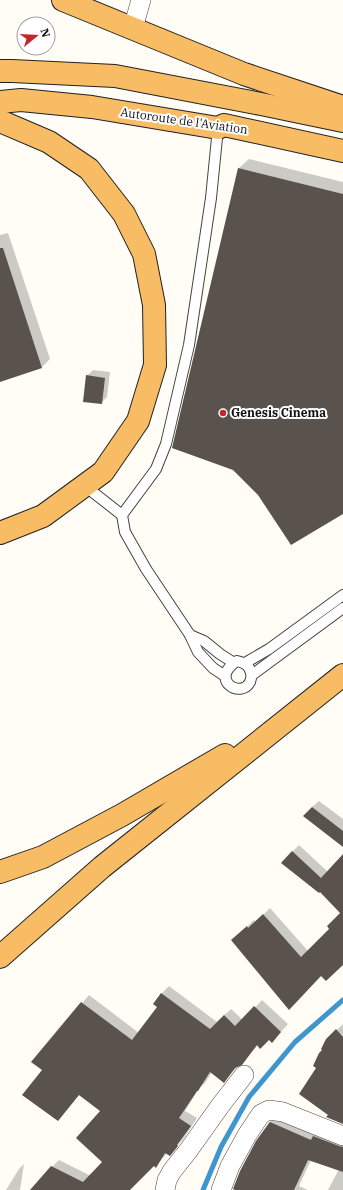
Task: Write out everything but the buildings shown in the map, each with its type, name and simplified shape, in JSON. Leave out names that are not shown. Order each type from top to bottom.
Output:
[{"type":"highway","points":[[63,0],[244,74],[343,107]]},
{"type":"highway","points":[[0,71],[115,76],[343,121]]},
{"type":"highway","name":"Autoroute de l'Aviation","points":[[0,102],[21,100],[92,107],[218,128],[224,124],[343,151]]},
{"type":"highway","points":[[0,121],[49,142],[89,169],[124,214],[144,254],[154,305],[155,365],[138,422],[103,472],[43,516],[0,533]]},
{"type":"highway","points":[[0,957],[102,867],[343,675]]},
{"type":"highway","points":[[0,872],[43,857],[122,815],[298,711]]},
{"type":"street","points":[[133,28],[141,0]]},
{"type":"street","points":[[165,1190],[172,1171],[244,1075]]},
{"type":"street","points":[[221,1190],[230,1166],[247,1135],[261,1114],[269,1110],[283,1112],[343,1136]]},
{"type":"lane","points":[[122,515],[156,469],[166,444],[189,345],[211,198],[218,128]]},
{"type":"lane","points":[[85,486],[122,515],[125,532],[146,569],[190,635],[198,652],[213,668],[225,676],[228,684],[234,688],[243,688],[249,683],[252,675],[343,608]]},
{"type":"lane","points":[[245,663],[269,649],[343,595]]},
{"type":"lane","points":[[190,635],[204,642],[234,663]]},
{"type":"lane","points":[[225,676],[228,668],[237,661],[245,663],[249,667],[252,675]]},
{"type":"waterway","points":[[203,1190],[221,1147],[249,1097],[295,1042],[343,1000]]},
{"type":"place","name":"Genesis Cinema","points":[[223,413]]}]
